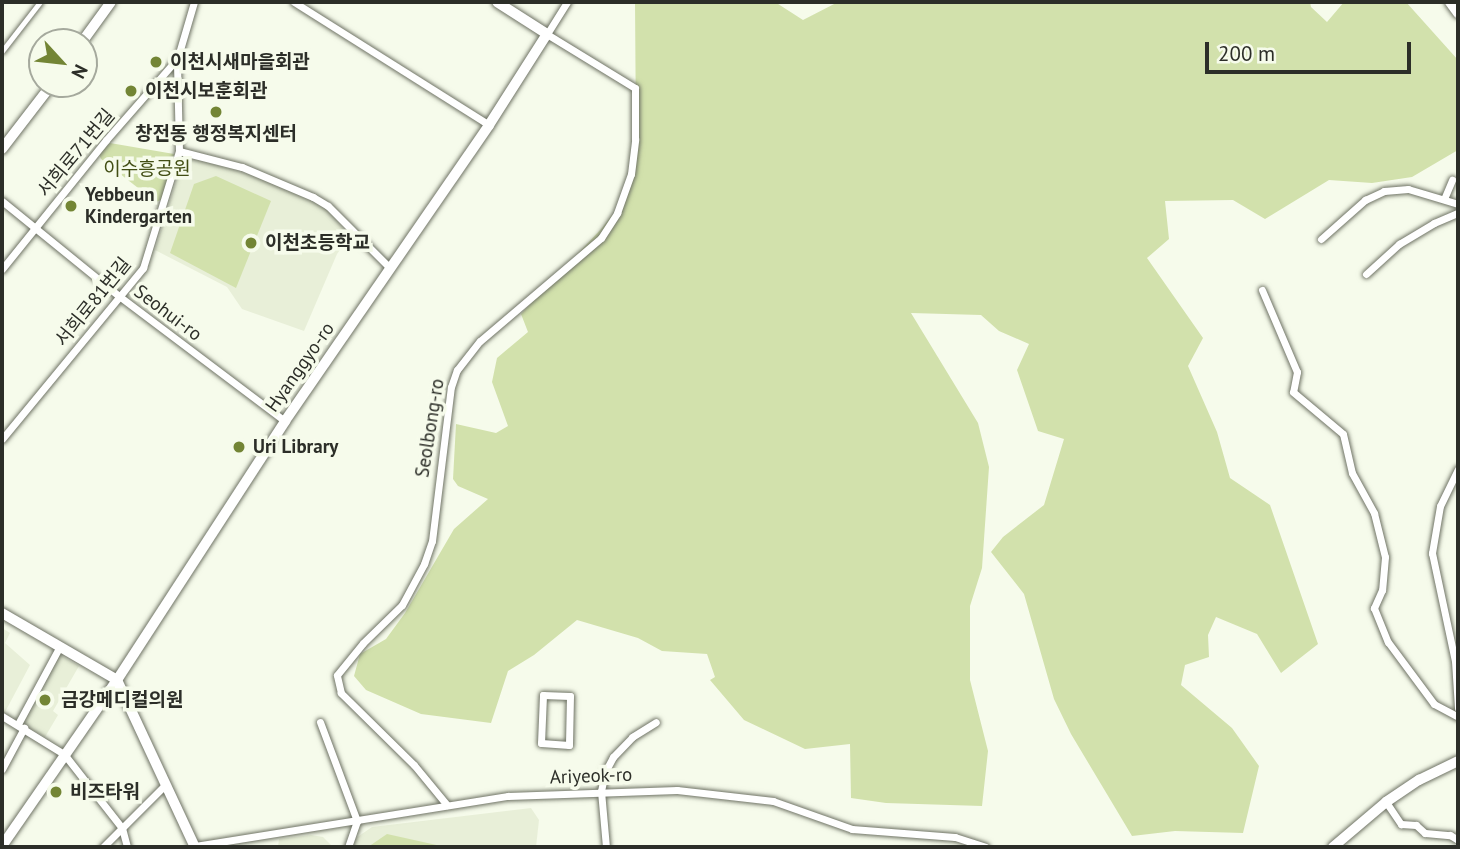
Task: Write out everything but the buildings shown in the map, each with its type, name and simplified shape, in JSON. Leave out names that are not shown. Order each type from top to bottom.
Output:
[{"type":"main road","points":[[2,613],[117,680],[195,847]]},
{"type":"street","points":[[2,51],[40,2]]},
{"type":"street","points":[[92,28],[111,2]]},
{"type":"street","name":"서희로81번길","points":[[2,439],[143,268],[179,151],[177,60],[194,2]]},
{"type":"street","points":[[294,2],[489,125]]},
{"type":"street","name":"Seolbong-ro","points":[[447,805],[414,765],[341,693],[337,676],[363,643],[402,605],[424,564],[432,541],[451,387],[457,370],[480,341],[601,238],[617,213],[631,174],[635,139],[635,88],[497,2]]},
{"type":"street","name":"Hyanggyo-ro","points":[[2,846],[117,680],[285,421],[489,125],[567,2]]},
{"type":"street","points":[[1450,2],[1458,13]]},
{"type":"street","name":"서희로71번길","points":[[2,269],[177,60]]},
{"type":"street","points":[[2,149],[41,98]]},
{"type":"street","points":[[179,151],[242,167],[328,206],[390,268]]},
{"type":"street","points":[[1444,199],[1452,180]]},
{"type":"street","points":[[1321,239],[1365,200],[1384,191],[1408,189],[1458,204]]},
{"type":"street","name":"Seohui-ro","points":[[2,201],[119,296],[285,421]]},
{"type":"street","points":[[1366,274],[1399,244],[1434,223],[1458,213]]},
{"type":"street","points":[[1262,290],[1297,372],[1293,392],[1343,434],[1352,473],[1374,513],[1385,557],[1382,590],[1374,608],[1388,642],[1434,704],[1458,718]]},
{"type":"street","points":[[1458,469],[1440,506],[1432,553],[1455,661],[1458,708]]},
{"type":"street","points":[[2,769],[60,646]]},
{"type":"street","points":[[543,695],[570,696],[569,745],[541,743],[543,695]]},
{"type":"street","points":[[2,716],[64,754],[122,828],[127,847]]},
{"type":"street","points":[[320,722],[356,821],[348,847]]},
{"type":"street","points":[[606,847],[601,791],[605,772],[613,757],[632,737],[656,722]]},
{"type":"street","points":[[1333,847],[1386,802],[1419,780],[1458,761]]},
{"type":"street","points":[[103,847],[166,785]]},
{"type":"street","name":"Ariyeok-ro","points":[[195,847],[508,796],[677,790],[759,798],[791,806],[852,829],[955,837],[985,847]]},
{"type":"street","points":[[1386,802],[1401,824],[1416,825],[1425,833],[1450,835],[1458,840]]},
{"type":"shaded area","name":"이천초등학교","points":[[184,156],[259,177],[325,207],[350,236],[337,254],[304,331],[242,309],[227,287],[155,250]]},
{"type":"shaded area","points":[[2,628],[10,633],[5,643],[30,665],[4,714],[2,712]]},
{"type":"shaded area","name":"금강메디컬의원","points":[[58,654],[79,666],[53,711],[58,715],[45,737],[20,723]]},
{"type":"shaded area","points":[[531,808],[539,820],[536,847],[353,847],[356,838],[372,827]]},
{"type":"shaded area","points":[[311,835],[323,837],[333,847],[278,847],[279,839]]},
{"type":"green space","points":[[635,2],[775,2],[803,20],[838,2],[1310,2],[1311,7],[1327,22],[1344,2],[1406,2],[1458,60],[1458,150],[1412,177],[1372,183],[1329,180],[1265,219],[1233,200],[1165,201],[1169,239],[1147,258],[1203,338],[1188,366],[1217,432],[1230,478],[1270,505],[1318,644],[1281,673],[1257,634],[1216,617],[1208,635],[1209,657],[1185,665],[1181,685],[1232,728],[1259,766],[1243,833],[1175,831],[1132,836],[1071,734],[1054,699],[1024,594],[991,552],[1003,537],[1044,505],[1064,439],[1038,431],[1017,370],[1029,344],[999,331],[981,315],[911,313],[978,423],[989,467],[982,568],[970,606],[970,680],[988,751],[982,806],[886,803],[851,798],[850,744],[805,749],[744,720],[710,680],[715,677],[707,654],[662,651],[638,638],[577,620],[534,655],[508,671],[491,723],[421,714],[366,690],[354,676],[360,654],[386,639],[405,613],[454,529],[488,499],[458,486],[453,479],[456,424],[496,433],[508,426],[492,382],[497,358],[528,332],[521,314],[602,228],[623,201],[636,138]]},
{"type":"green space","name":"이수흥공원","points":[[110,143],[174,154],[163,199],[156,202],[101,159],[99,154]]},
{"type":"green space","points":[[216,176],[271,201],[236,288],[170,253],[194,184]]},
{"type":"green space","points":[[387,834],[441,846],[441,847],[368,847]]},
{"type":"place","name":"이천시새마을회관","points":[[156,62]]},
{"type":"place","name":"이천시보훈회관","points":[[131,91]]},
{"type":"place","name":"창전동 행정복지센터","points":[[216,112]]},
{"type":"place","name":"Yebbeun Kindergarten","points":[[71,206]]},
{"type":"place","name":"이천초등학교","points":[[251,243]]},
{"type":"place","name":"Uri Library","points":[[239,447]]},
{"type":"place","name":"금강메디컬의원","points":[[45,700]]},
{"type":"place","name":"비즈타워","points":[[56,792]]}]
